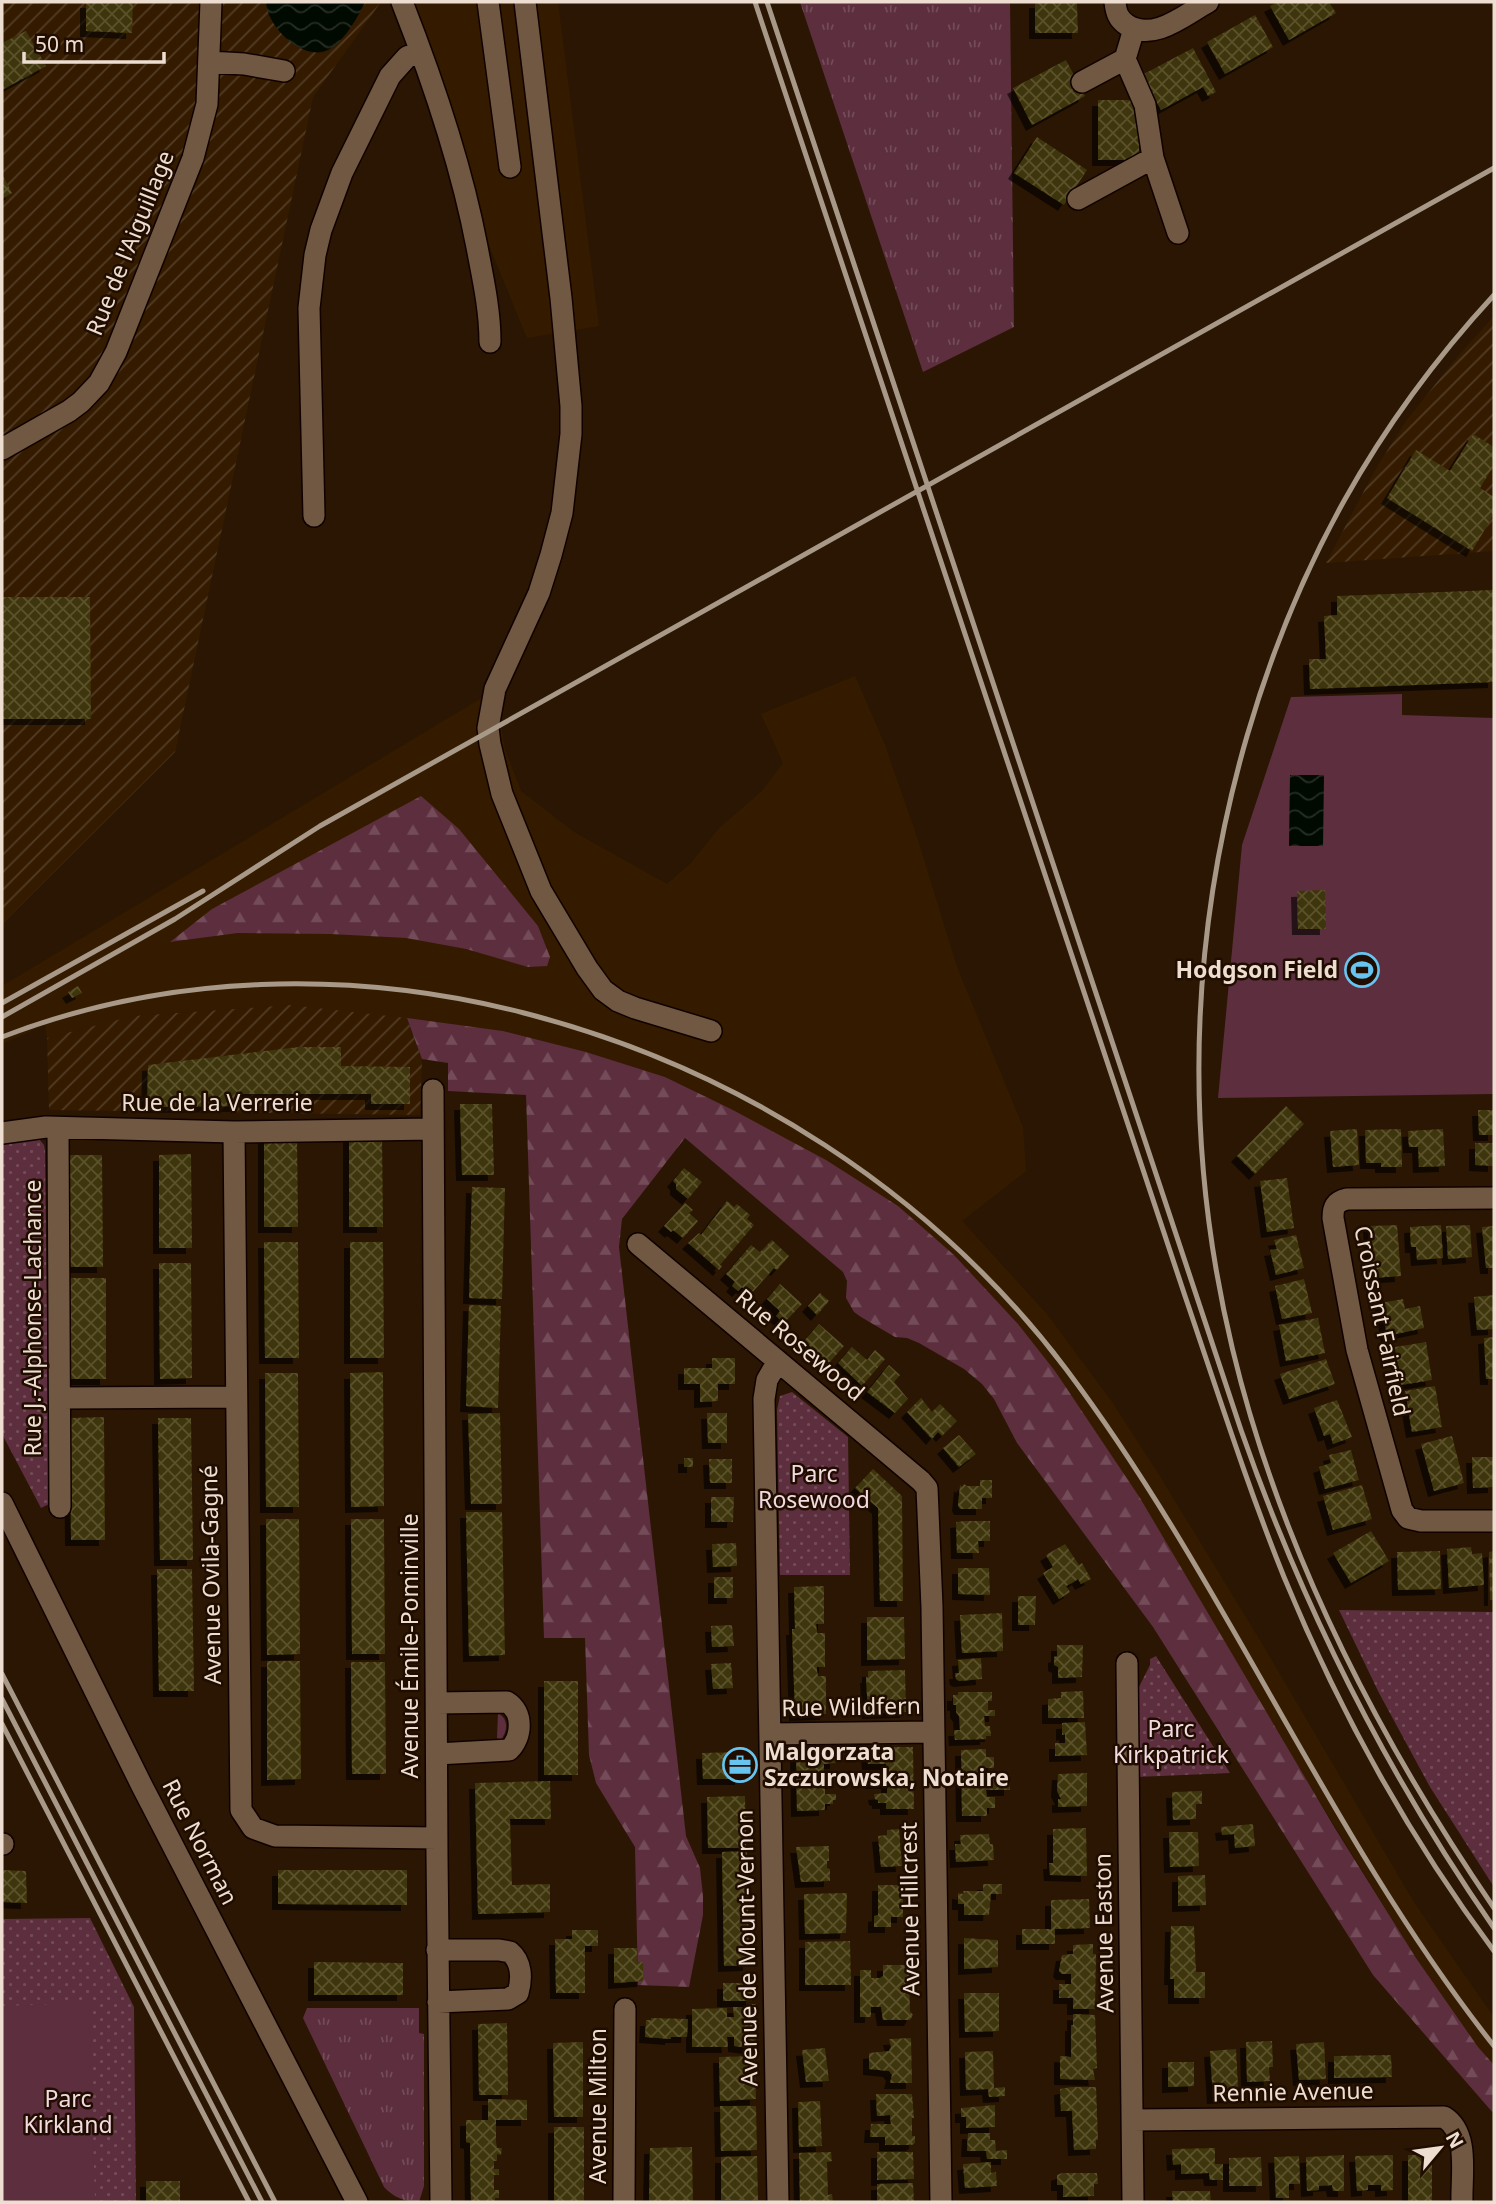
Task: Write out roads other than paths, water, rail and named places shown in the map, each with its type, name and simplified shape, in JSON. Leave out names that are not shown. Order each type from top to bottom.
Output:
[{"type":"street","name":"Rue de l'Aiguillage","points":[[2,449],[81,402],[107,371],[193,158],[207,104],[211,2]]},
{"type":"street","points":[[402,2],[454,149],[470,208],[486,296],[490,342]]},
{"type":"street","points":[[488,2],[510,167]]},
{"type":"street","points":[[524,2],[561,298],[571,406],[571,435],[562,513],[551,555],[534,606],[495,689],[488,728],[492,753],[510,816],[541,891],[603,990],[618,1001],[635,1008],[712,1031]]},
{"type":"street","points":[[1115,2],[1120,21],[1134,29],[1150,32],[1208,2]]},
{"type":"street","points":[[1134,29],[1125,59],[1145,105],[1153,158],[1178,233]]},
{"type":"street","points":[[314,516],[309,308],[318,242],[329,205],[390,76],[407,57],[419,52]]},
{"type":"street","points":[[1082,82],[1125,59]]},
{"type":"street","points":[[209,62],[244,64],[284,71]]},
{"type":"street","points":[[1078,199],[1153,158]]},
{"type":"street","name":"Avenue Émile-Pominville","points":[[433,1090],[438,1703],[437,1950],[441,2202]]},
{"type":"street","name":"Rue de la Verrerie","points":[[2,1133],[20,1129],[58,1128],[234,1132],[433,1129]]},
{"type":"street","name":"Rue J.-Alphonse-Lachance","points":[[58,1128],[60,1507]]},
{"type":"street","name":"Avenue Ovila-Gagné","points":[[234,1132],[240,1803],[244,1816],[258,1832],[275,1836],[437,1838]]},
{"type":"street","name":"Croissant Fairfield","points":[[1494,1198],[1347,1199],[1334,1206],[1333,1218],[1357,1350],[1402,1510],[1408,1518],[1421,1521],[1494,1521]]},
{"type":"street","name":"Rue Rosewood","points":[[638,1244],[927,1488]]},
{"type":"street","name":"Avenue de Mount-Vernon","points":[[778,1361],[767,1380],[764,1399],[778,2202]]},
{"type":"street","points":[[60,1398],[236,1397]]},
{"type":"street","name":"Avenue Hillcrest","points":[[927,1488],[942,2202]]},
{"type":"street","name":"Rue Norman","points":[[2,1503],[142,1786],[357,2202]]},
{"type":"street","name":"Avenue Easton","points":[[1127,1663],[1133,2202]]},
{"type":"street","points":[[437,1754],[509,1751],[517,1741],[519,1726],[517,1712],[507,1702],[438,1703]]},
{"type":"street","name":"Rue Wildfern","points":[[770,1734],[933,1732]]},
{"type":"street","points":[[437,1950],[505,1951],[514,1956],[520,1974],[519,1988],[512,1998],[438,2002]]},
{"type":"street","name":"Avenue Milton","points":[[624,2202],[625,2009]]},
{"type":"street","name":"Rennie Avenue","points":[[1132,2120],[1444,2117],[1453,2124],[1461,2141],[1462,2202]]},
{"type":"water","points":[[266,2],[365,2],[340,41],[328,50],[318,52],[298,47],[288,40],[273,22]]},
{"type":"water","points":[[1290,775],[1324,775],[1323,846],[1289,846]]},
{"type":"railway","points":[[755,2],[1185,1296],[1270,1542],[1305,1626],[1377,1770],[1433,1863],[1494,1951]]},
{"type":"railway","points":[[767,2],[1265,1496],[1320,1625],[1383,1750],[1455,1870],[1494,1928]]},
{"type":"railway","points":[[2,1017],[175,919],[320,826],[1494,168]]},
{"type":"railway","points":[[1494,295],[1451,344],[1376,447],[1315,556],[1290,614],[1247,736],[1212,895],[1199,1050],[1206,1201],[1232,1349],[1276,1493],[1335,1635],[1408,1773],[1494,1908]]},
{"type":"railway","points":[[2,1003],[203,891]]},
{"type":"railway","points":[[2,1037],[65,1016],[129,1000],[195,990],[261,984],[327,984],[393,989],[524,1013],[603,1037],[680,1067],[754,1103],[825,1145],[892,1193],[955,1246],[1013,1305],[1066,1369],[1124,1451],[1177,1536],[1380,1882],[1435,1965],[1494,2046]]},
{"type":"railway","points":[[2,1674],[275,2202]]},
{"type":"railway","points":[[2,1699],[262,2202]]},
{"type":"railway","points":[[2,1724],[249,2202]]},
{"type":"place","name":"Hodgson Field","points":[[1362,970]]},
{"type":"place","name":"Malgorzata Szczurowska, Notaire","points":[[740,1765]]},
{"type":"park label","name":"Parc Rosewood","points":[[814,1487]]},
{"type":"park label","name":"Parc Kirkpatrick","points":[[1171,1742]]},
{"type":"park label","name":"Parc Kirkland","points":[[68,2112]]}]
